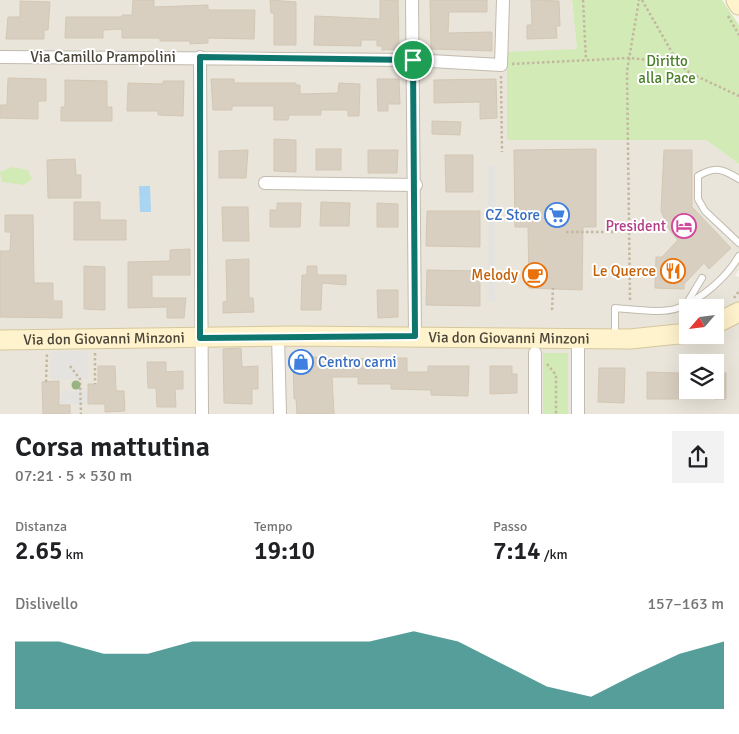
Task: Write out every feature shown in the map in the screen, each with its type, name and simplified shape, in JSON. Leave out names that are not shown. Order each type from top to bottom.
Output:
[{"type":"street","points":[[412,0],[416,185],[415,336]]},
{"type":"street","points":[[501,65],[503,0]]},
{"type":"street","points":[[736,0],[739,4]]},
{"type":"street","name":"Via Camillo Prampolini","points":[[0,57],[413,60],[501,65]]},
{"type":"street","points":[[200,57],[200,338],[202,414]]},
{"type":"street","points":[[265,183],[416,185]]},
{"type":"street","points":[[724,321],[739,312]]},
{"type":"street","points":[[724,326],[739,325]]},
{"type":"street","name":"Via don Giovanni Minzoni","points":[[0,340],[278,336],[630,339],[679,334]]},
{"type":"street","points":[[278,336],[280,414]]},
{"type":"street","points":[[578,339],[578,414]]},
{"type":"street","points":[[535,356],[535,414]]},
{"type":"lane","points":[[739,179],[726,171],[709,169],[698,176],[698,198],[705,211],[739,243]]},
{"type":"lane","points":[[693,299],[713,286],[734,265],[739,256]]},
{"type":"lane","points":[[689,299],[702,278]]},
{"type":"lane","points":[[615,339],[615,308],[679,308]]},
{"type":"path","points":[[583,0],[586,60]]},
{"type":"path","points":[[630,309],[627,71],[640,0]]},
{"type":"path","points":[[640,0],[678,63],[690,72],[739,96]]},
{"type":"path","points":[[502,152],[501,65],[629,58],[678,63]]},
{"type":"path","points":[[566,232],[614,232]]},
{"type":"path","points":[[552,310],[553,288]]},
{"type":"path","points":[[95,339],[95,384]]},
{"type":"path","points":[[46,382],[47,340]]},
{"type":"path","points":[[535,356],[543,360],[556,375],[556,414]]},
{"type":"path","points":[[70,366],[80,379],[81,414]]},
{"type":"shaded area","points":[[0,0],[572,0],[577,49],[507,140],[706,140],[739,164],[739,269],[735,276],[739,277],[739,414],[0,414]]},
{"type":"shaded area","points":[[488,166],[495,166],[495,302],[487,302]]},
{"type":"shaded area","points":[[51,351],[88,351],[88,379],[51,379]]},
{"type":"shaded area","points":[[61,391],[88,391],[88,404],[61,404]]},
{"type":"green space","name":"Diritto alla Pace","points":[[572,0],[722,0],[739,25],[739,164],[706,140],[507,140],[507,52],[577,49]]},
{"type":"green space","points":[[12,167],[28,170],[32,179],[24,185],[2,182],[0,172]]},
{"type":"green space","points":[[543,353],[568,353],[568,414],[543,414]]},
{"type":"water","points":[[139,186],[150,186],[151,212],[140,212]]},
{"type":"building","points":[[133,0],[154,0],[154,7],[208,5],[208,10],[255,10],[254,39],[208,38],[208,43],[190,44],[190,41],[160,41],[160,38],[122,38],[122,29],[103,30],[103,38],[65,38],[66,17],[122,17],[122,15],[132,15]]},
{"type":"building","points":[[270,0],[296,2],[296,45],[274,45],[274,13],[271,13]]},
{"type":"building","points":[[380,0],[398,0],[399,49],[382,50],[382,46],[377,46],[377,40],[361,40],[361,46],[314,45],[315,16],[380,19]]},
{"type":"building","points":[[430,0],[487,0],[487,12],[449,12],[448,33],[492,32],[492,51],[431,49]]},
{"type":"building","points":[[531,0],[559,1],[560,26],[556,26],[557,38],[527,39],[527,25],[532,25]]},
{"type":"building","points":[[20,1],[50,2],[48,30],[44,30],[44,39],[6,39],[8,17],[20,17]]},
{"type":"building","points":[[8,78],[46,79],[46,101],[38,101],[38,119],[0,118],[0,105],[7,105]]},
{"type":"building","points":[[211,79],[234,79],[234,83],[296,83],[296,85],[300,85],[300,94],[338,93],[339,83],[360,84],[359,116],[348,116],[348,110],[321,110],[321,115],[289,115],[288,120],[274,120],[274,106],[232,106],[232,110],[213,110]]},
{"type":"building","points":[[377,79],[399,79],[400,104],[388,104],[388,111],[378,111]]},
{"type":"building","points":[[496,79],[497,118],[480,119],[480,102],[434,103],[434,80]]},
{"type":"building","points":[[65,80],[107,81],[107,107],[112,107],[112,121],[61,121],[61,107],[65,107]]},
{"type":"building","points":[[163,81],[184,81],[183,116],[158,115],[158,111],[127,111],[128,83],[163,84]]},
{"type":"building","points":[[432,121],[461,122],[460,135],[432,134]]},
{"type":"building","points":[[274,139],[296,140],[296,172],[274,171]]},
{"type":"building","points":[[316,149],[341,149],[341,170],[316,170]]},
{"type":"building","points":[[596,149],[596,227],[583,227],[582,290],[529,288],[528,227],[515,227],[514,150]]},
{"type":"building","points":[[248,150],[246,178],[219,178],[219,151]]},
{"type":"building","points":[[368,150],[398,150],[397,173],[368,173]]},
{"type":"building","points":[[664,150],[692,150],[692,207],[731,248],[709,269],[704,263],[684,284],[684,289],[655,288],[656,257],[662,257],[678,240],[669,229],[661,211]]},
{"type":"building","points":[[445,155],[473,155],[473,192],[446,192]]},
{"type":"building","points":[[75,159],[76,175],[81,175],[81,198],[48,198],[47,160]]},
{"type":"building","points":[[74,202],[100,202],[100,220],[126,220],[126,240],[74,240]]},
{"type":"building","points":[[321,202],[350,203],[349,226],[320,226]]},
{"type":"building","points":[[277,203],[301,203],[300,227],[270,227],[270,210],[277,210]]},
{"type":"building","points":[[377,203],[398,204],[398,227],[377,227]]},
{"type":"building","points":[[222,207],[248,207],[249,241],[223,241]]},
{"type":"building","points":[[427,211],[480,211],[480,247],[426,246]]},
{"type":"building","points":[[5,215],[33,215],[34,283],[53,283],[53,301],[62,301],[62,318],[0,317],[0,251],[10,251],[11,232],[5,232]]},
{"type":"building","points":[[190,249],[190,275],[152,275],[152,298],[186,298],[184,318],[167,318],[167,307],[128,308],[128,262],[170,261],[170,250]]},
{"type":"building","points":[[249,259],[249,298],[253,298],[254,312],[223,313],[223,302],[227,301],[226,260]]},
{"type":"building","points":[[84,266],[105,267],[105,310],[84,309]]},
{"type":"building","points":[[307,266],[317,266],[317,275],[346,275],[346,285],[322,283],[321,310],[301,310],[302,275],[307,275]]},
{"type":"building","points":[[427,270],[480,271],[480,306],[426,305]]},
{"type":"building","points":[[377,290],[398,290],[398,317],[378,318]]},
{"type":"building","points":[[241,348],[242,367],[258,366],[258,389],[252,389],[252,404],[224,403],[223,349]]},
{"type":"building","points":[[293,358],[397,360],[397,358],[407,358],[407,372],[428,372],[428,366],[469,366],[468,396],[431,395],[431,390],[391,389],[391,384],[358,384],[358,377],[332,377],[334,414],[297,414],[296,399],[294,399]]},
{"type":"building","points":[[147,362],[166,362],[166,372],[183,371],[183,389],[175,389],[176,407],[157,407],[156,388],[148,388]]},
{"type":"building","points":[[98,366],[115,366],[116,391],[124,391],[125,411],[105,412],[105,404],[88,404],[88,384],[98,384]]},
{"type":"building","points":[[490,366],[512,366],[512,374],[517,374],[517,393],[490,394]]},
{"type":"building","points":[[599,368],[625,368],[624,403],[598,402]]},
{"type":"building","points":[[647,372],[679,373],[679,399],[647,399]]},
{"type":"building","points":[[724,373],[726,373],[726,399],[724,399]]},
{"type":"building","points":[[59,381],[59,405],[70,405],[70,414],[43,414],[42,382]]},
{"type":"place","name":"CZ Store","points":[[557,215]]},
{"type":"place","name":"President","points":[[684,226]]},
{"type":"place","name":"Le Querce","points":[[673,271]]},
{"type":"place","name":"Melody","points":[[535,275]]},
{"type":"place","name":"Centro carni","points":[[301,362]]},
{"type":"route","points":[[200,57],[413,60],[416,185],[415,336],[200,338],[200,57]]}]
